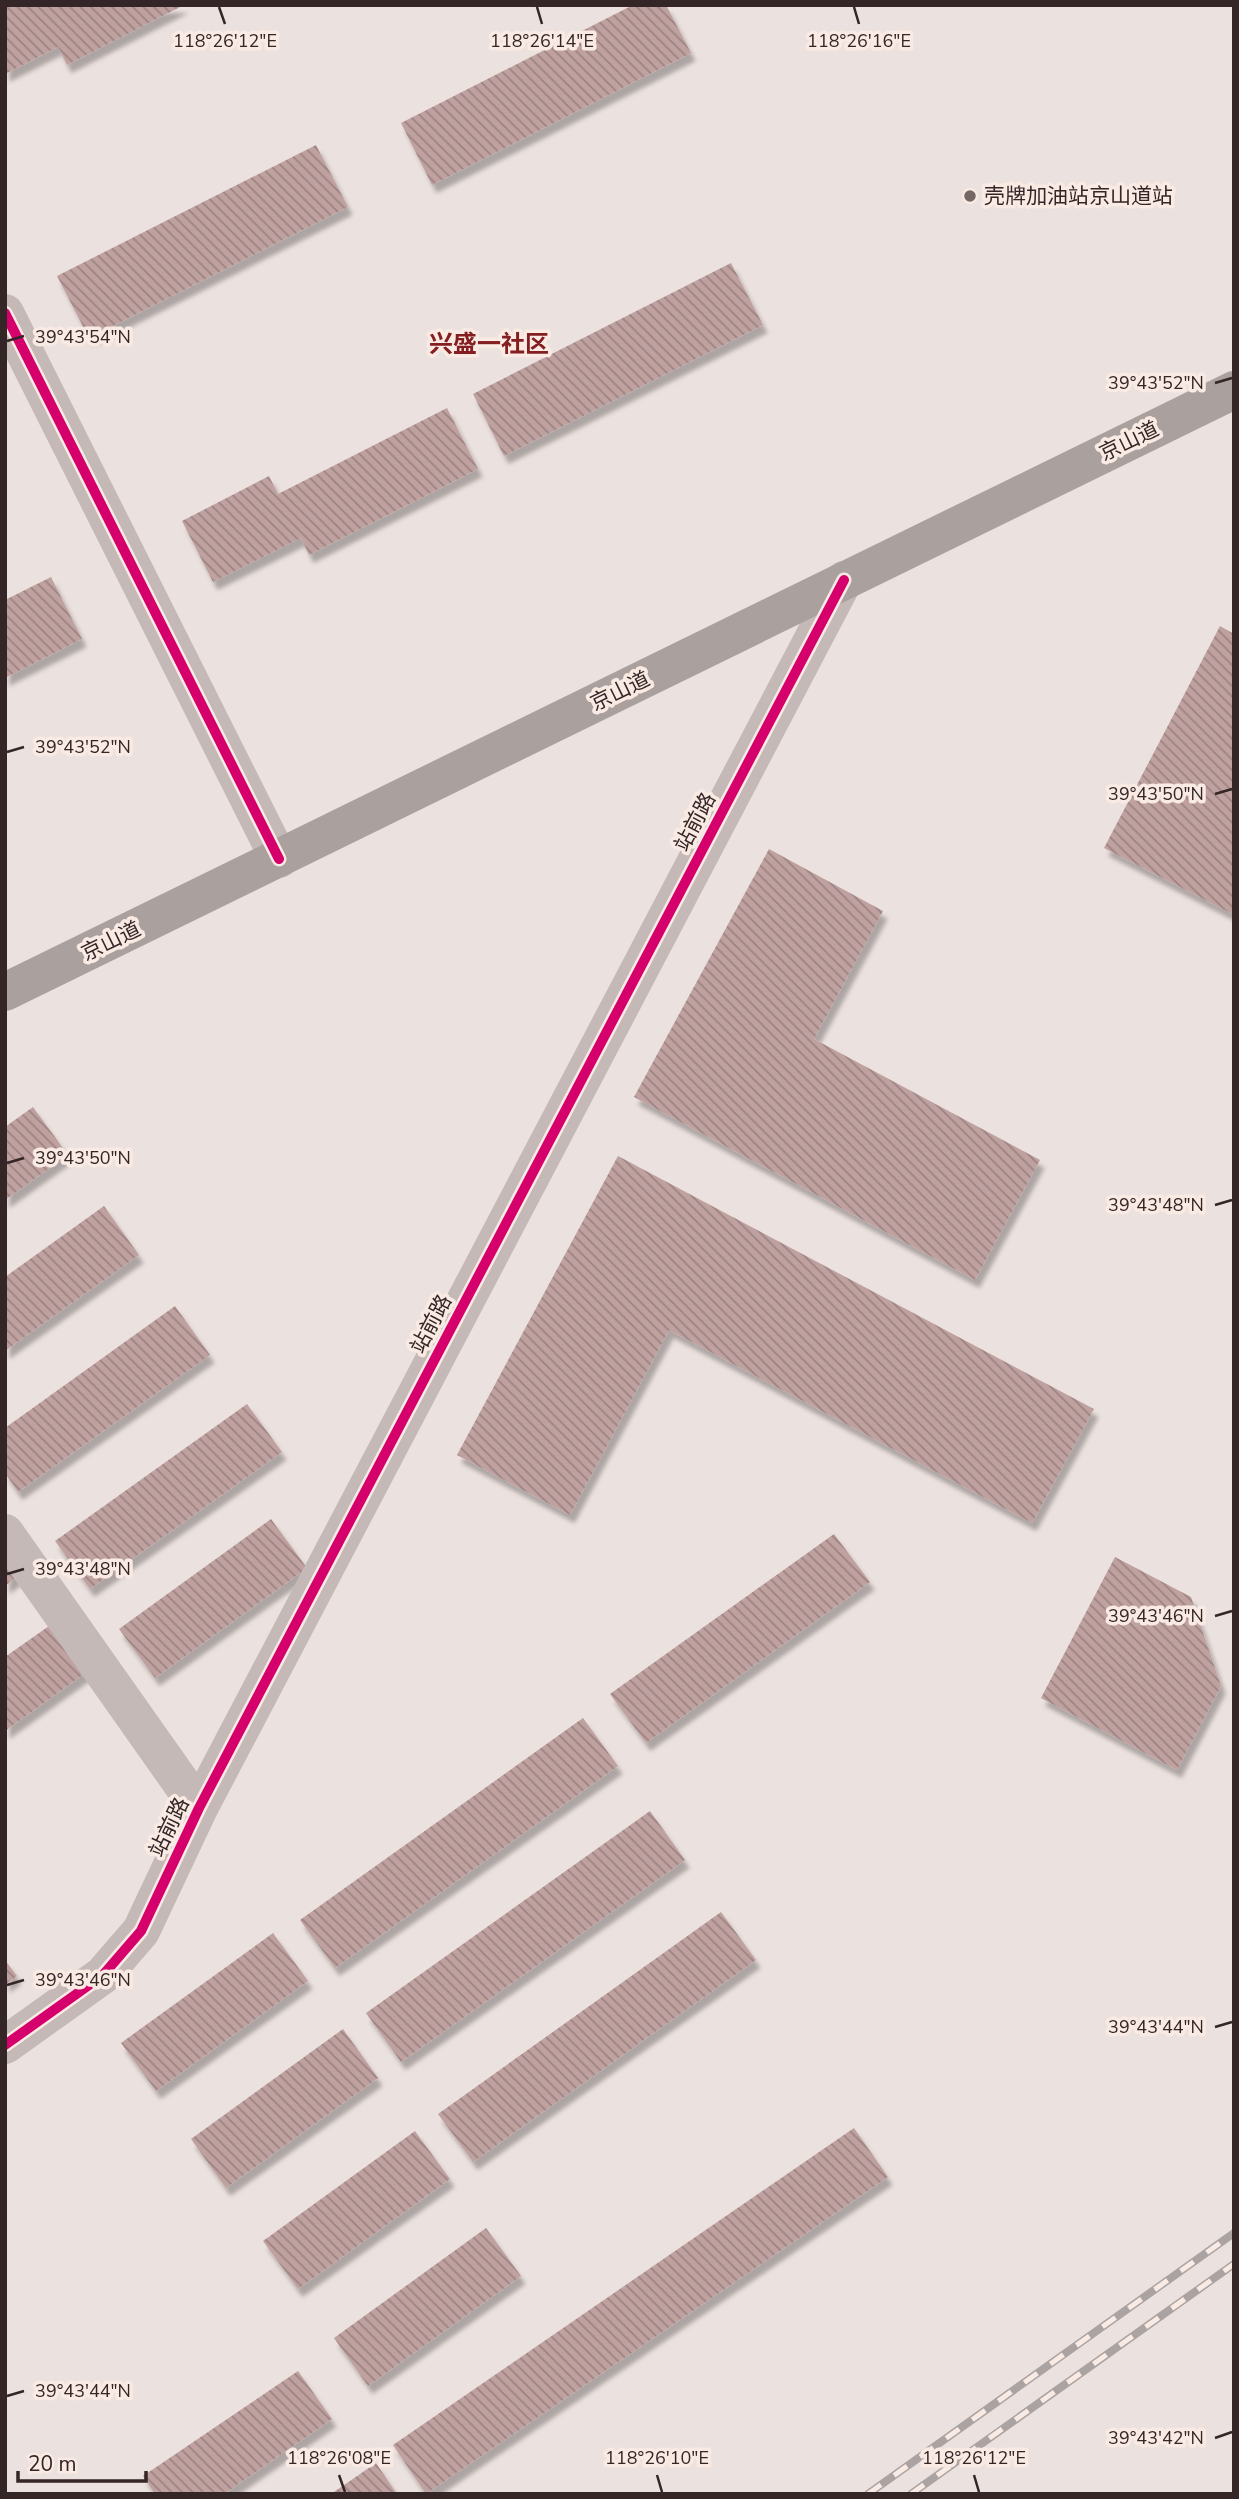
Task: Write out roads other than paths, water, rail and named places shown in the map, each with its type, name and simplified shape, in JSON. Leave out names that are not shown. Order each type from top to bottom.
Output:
[{"type":"highway","name":"京山道","points":[[5,992],[1234,390]]},
{"type":"street","points":[[5,313],[279,859]]},
{"type":"street","name":"站前路","points":[[5,2045],[103,1975],[141,1931],[199,1808],[844,580]]},
{"type":"street","points":[[5,1533],[199,1808]]},
{"type":"railway","points":[[868,2494],[1234,2233]]},
{"type":"railway","points":[[911,2494],[1234,2264]]},
{"type":"place","name":"壳牌加油站京山道站","points":[[970,196]]},
{"type":"district","name":"兴盛一社区","points":[[489,344]]}]
